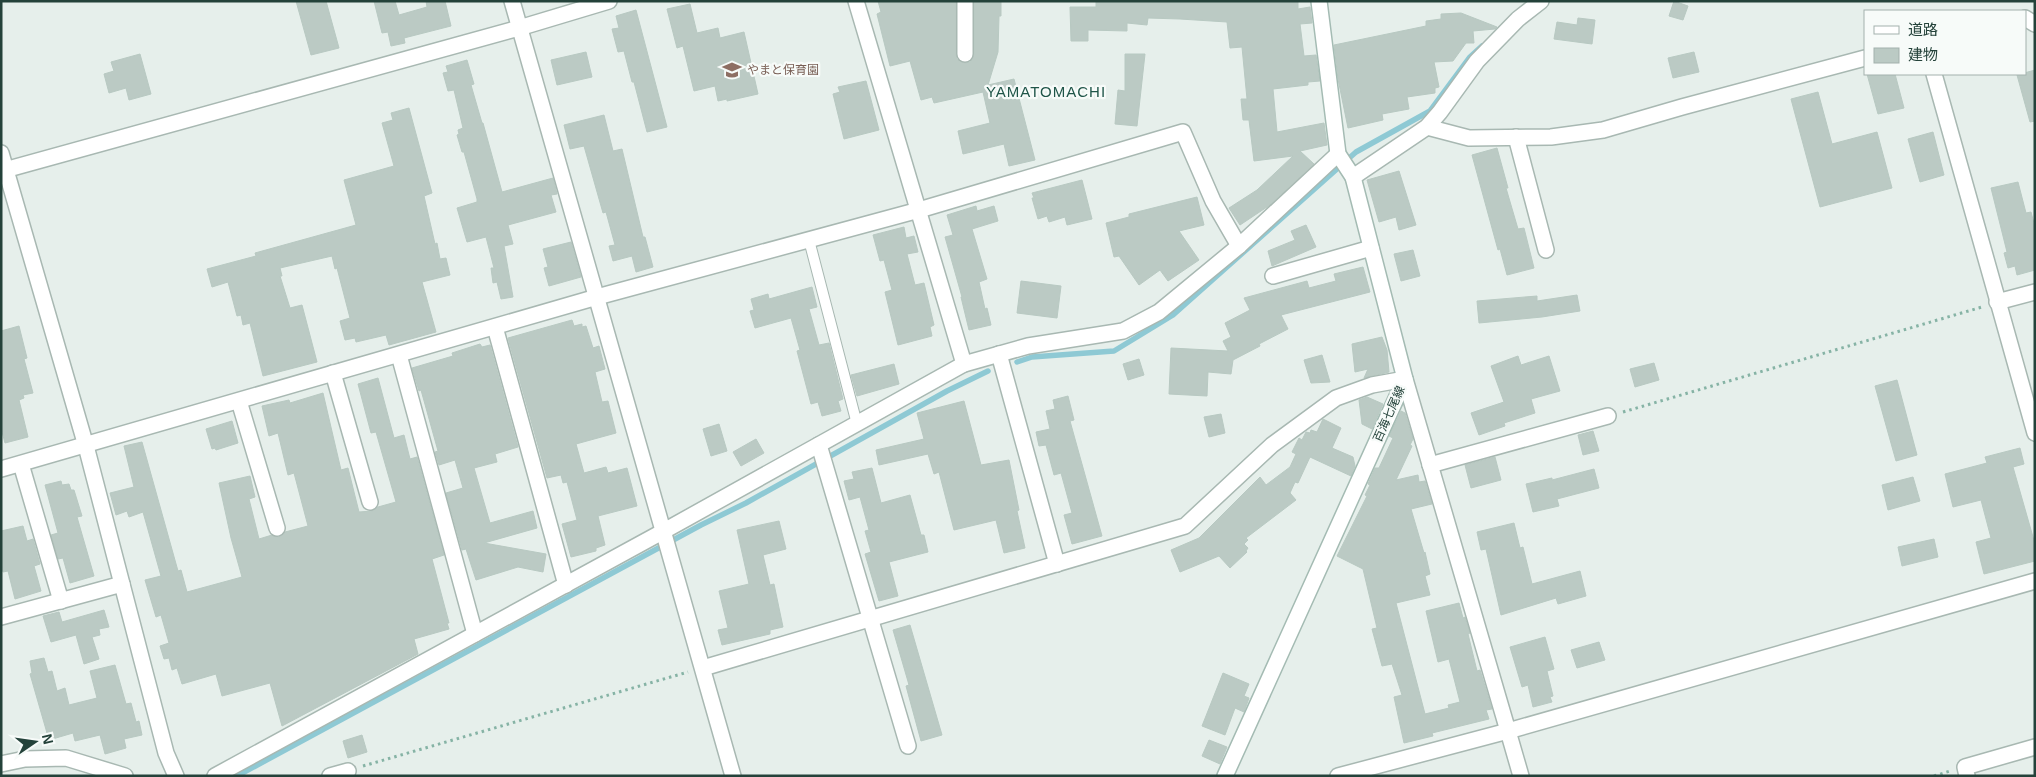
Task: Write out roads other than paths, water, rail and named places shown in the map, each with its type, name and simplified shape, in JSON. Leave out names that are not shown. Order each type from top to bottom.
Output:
[{"type":"street","points":[[512,1],[733,776]]},
{"type":"street","points":[[4,170],[519,28],[609,1]]},
{"type":"street","points":[[856,1],[964,364]]},
{"type":"street","points":[[965,1],[965,54]]},
{"type":"street","name":"百海七尾線","points":[[1224,776],[1404,379],[1371,248],[1345,165],[1319,1]]},
{"type":"street","points":[[215,776],[566,585],[666,539],[819,445],[964,364],[1028,346],[1123,331],[1159,312],[1240,246],[1345,165],[1427,127],[1477,61],[1525,7],[1541,1]]},
{"type":"street","points":[[1427,127],[1469,138],[1551,137],[1603,130],[1864,58]]},
{"type":"street","points":[[1934,75],[2035,433]]},
{"type":"street","points":[[1,469],[597,297],[919,210],[1182,132],[1213,201],[1240,246]]},
{"type":"street","points":[[1516,137],[1546,250]]},
{"type":"street","points":[[1,153],[4,170],[86,446],[166,753],[176,776]]},
{"type":"street","points":[[1272,276],[1371,248]]},
{"type":"street","points":[[1997,302],[2035,292]]},
{"type":"street","points":[[495,326],[566,585]]},
{"type":"street","points":[[399,354],[475,634]]},
{"type":"street","points":[[999,354],[1058,564]]},
{"type":"street","points":[[333,374],[370,502]]},
{"type":"street","points":[[703,668],[1185,526],[1272,445],[1336,398],[1372,385],[1404,379],[1521,776]]},
{"type":"street","points":[[239,401],[277,528]]},
{"type":"street","points":[[1430,464],[1608,416]]},
{"type":"street","points":[[819,445],[908,746]]},
{"type":"street","points":[[21,464],[60,601]]},
{"type":"street","points":[[1338,776],[1508,730],[2035,581]]},
{"type":"street","points":[[1,617],[122,584]]},
{"type":"street","points":[[1967,776],[1965,767],[2035,747]]},
{"type":"street","points":[[1,764],[25,759],[66,758],[125,776]]},
{"type":"street","points":[[330,776],[348,771]]},
{"type":"lane","points":[[808,240],[857,424]]},
{"type":"waterway","points":[[1017,362],[1032,357],[1114,351],[1173,315],[1356,152],[1430,111],[1470,57],[1482,46]]},
{"type":"waterway","points":[[237,776],[701,525],[746,503],[947,391],[988,371]]},
{"type":"place","name":"やまと保育園","points":[[732,70]]},
{"type":"district","name":"YAMATOMACHI","points":[[1046,91]]}]
